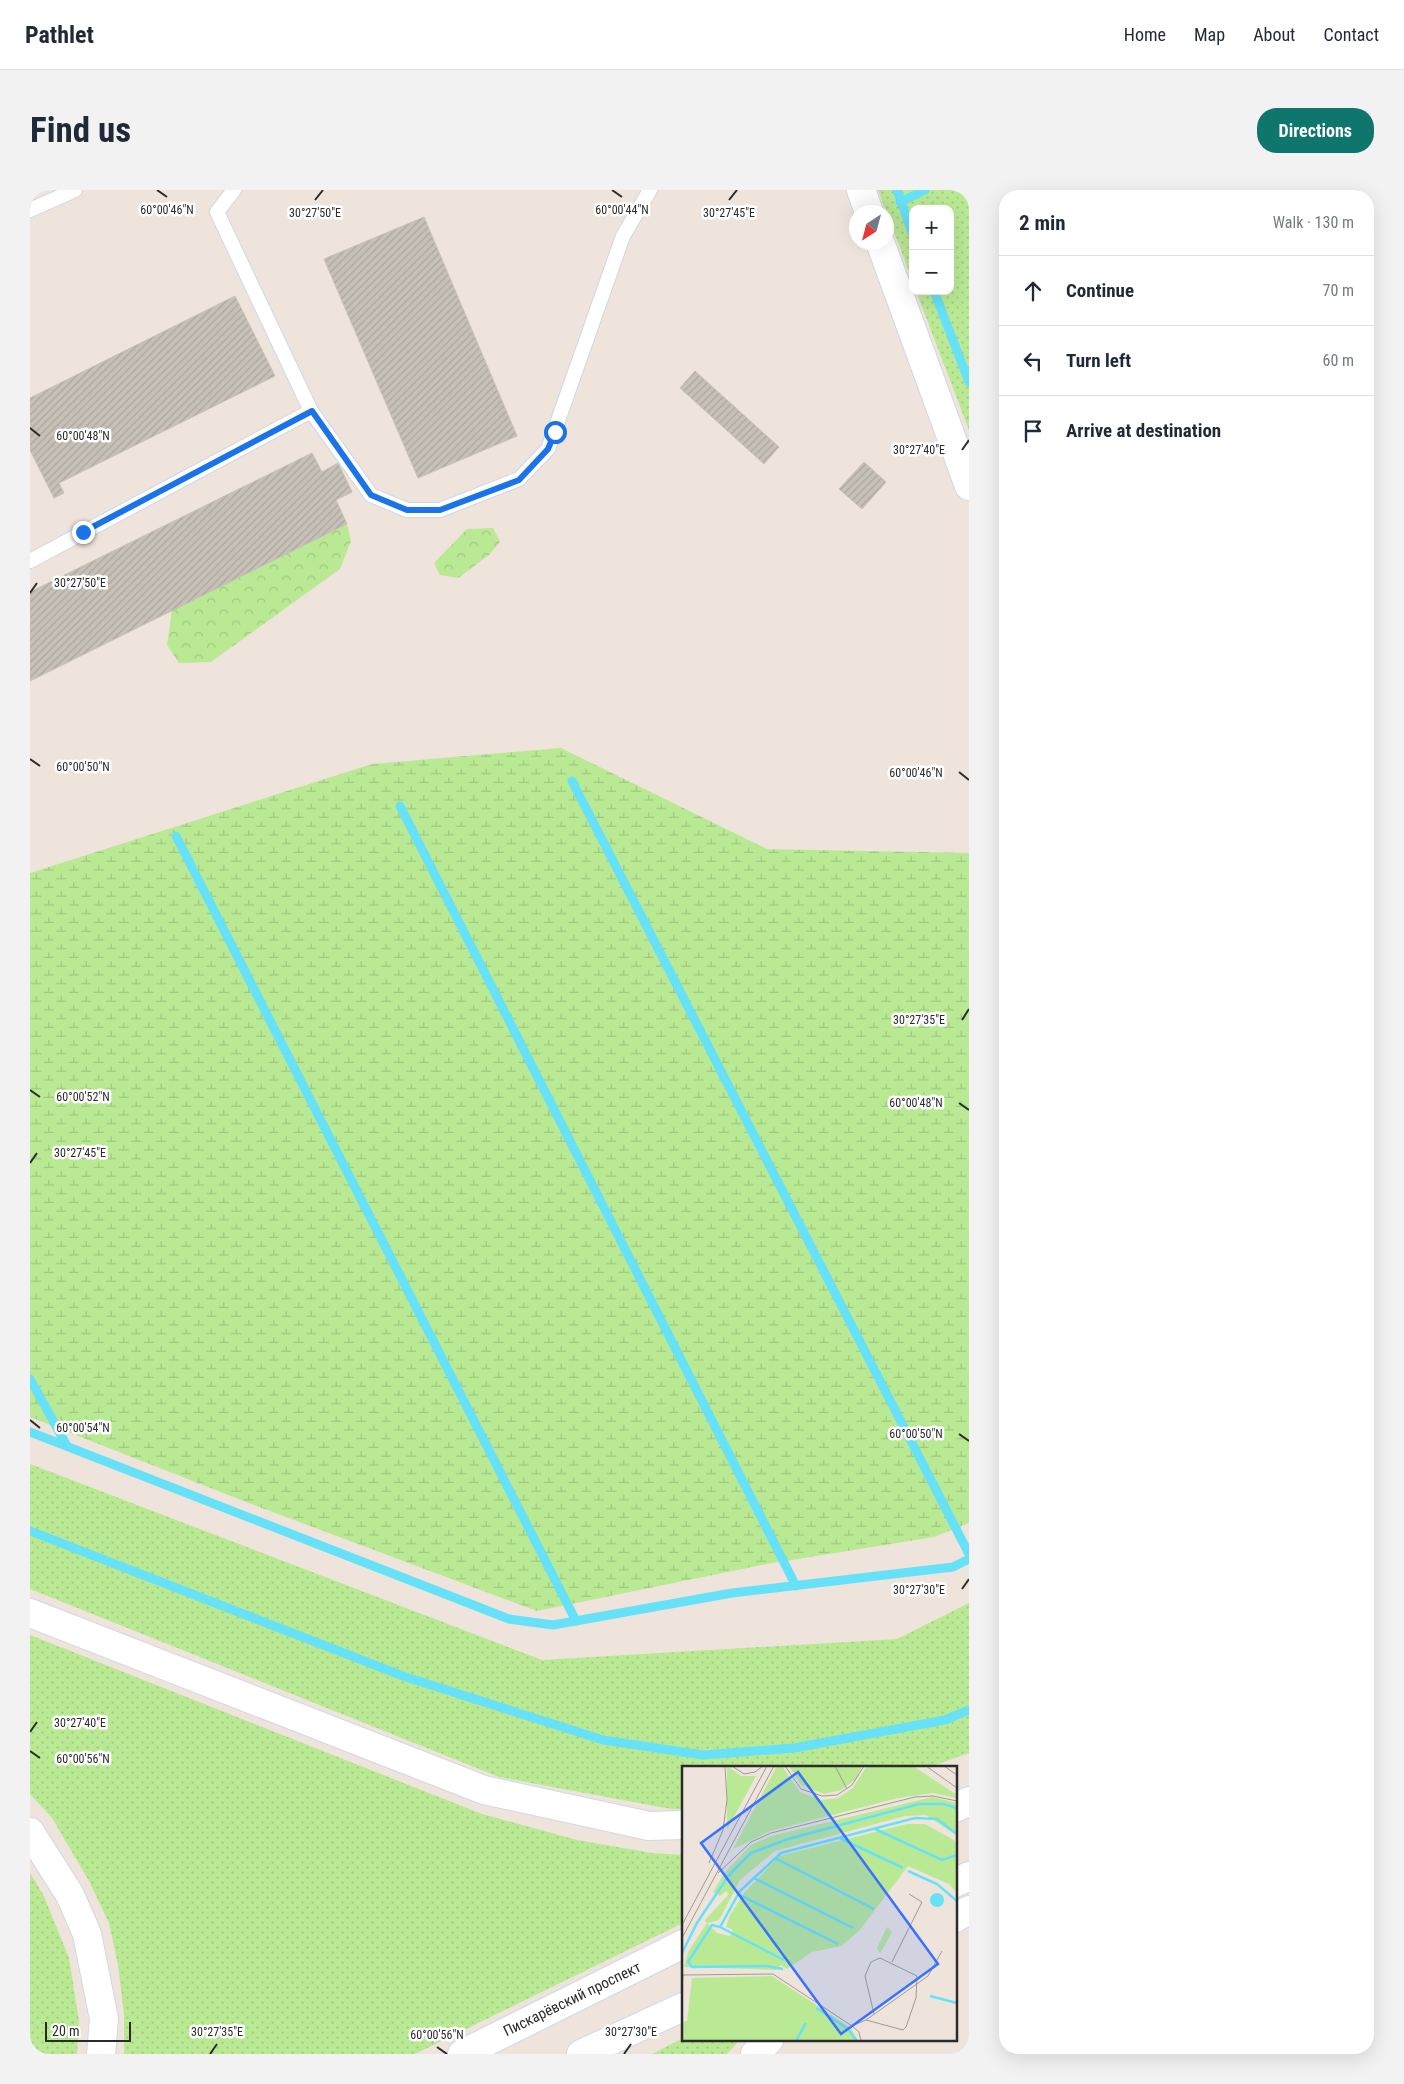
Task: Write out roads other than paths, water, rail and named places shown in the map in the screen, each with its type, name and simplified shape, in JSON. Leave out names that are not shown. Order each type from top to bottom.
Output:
[{"type":"main road","points":[[861,190],[866,205]]},
{"type":"main road","points":[[883,250],[969,486]]},
{"type":"main road","points":[[30,1613],[484,1790],[649,1826],[682,1825]]},
{"type":"main road","points":[[956,1794],[969,1791]]},
{"type":"main road","points":[[956,1808],[969,1801]]},
{"type":"main road","points":[[30,1832],[70,1895],[87,1934],[104,2019],[101,2054]]},
{"type":"main road","points":[[956,1882],[969,1876]]},
{"type":"main road","points":[[956,1917],[969,1910]]},
{"type":"main road","name":"Пискарёвский проспект","points":[[462,2054],[682,1944]]},
{"type":"main road","points":[[581,2054],[682,2008]]},
{"type":"main road","points":[[755,2054],[766,2042]]},
{"type":"lane","points":[[30,210],[75,190]]},
{"type":"lane","points":[[234,190],[216,212],[312,411],[371,495],[407,510],[440,510],[519,480],[548,449],[623,236],[650,190]]},
{"type":"lane","points":[[30,560],[312,411]]},
{"type":"waterway","points":[[897,190],[909,224]]},
{"type":"waterway","points":[[900,202],[925,190]]},
{"type":"waterway","points":[[936,295],[969,382]]},
{"type":"waterway","points":[[572,781],[969,1554]]},
{"type":"waterway","points":[[400,806],[796,1586]]},
{"type":"waterway","points":[[176,836],[576,1621]]},
{"type":"waterway","points":[[30,1379],[67,1446]]},
{"type":"waterway","points":[[30,1432],[509,1619],[553,1625],[732,1593],[953,1567],[969,1559]]},
{"type":"waterway","points":[[30,1531],[403,1676],[603,1740],[703,1755],[794,1748],[945,1720],[969,1710]]}]
